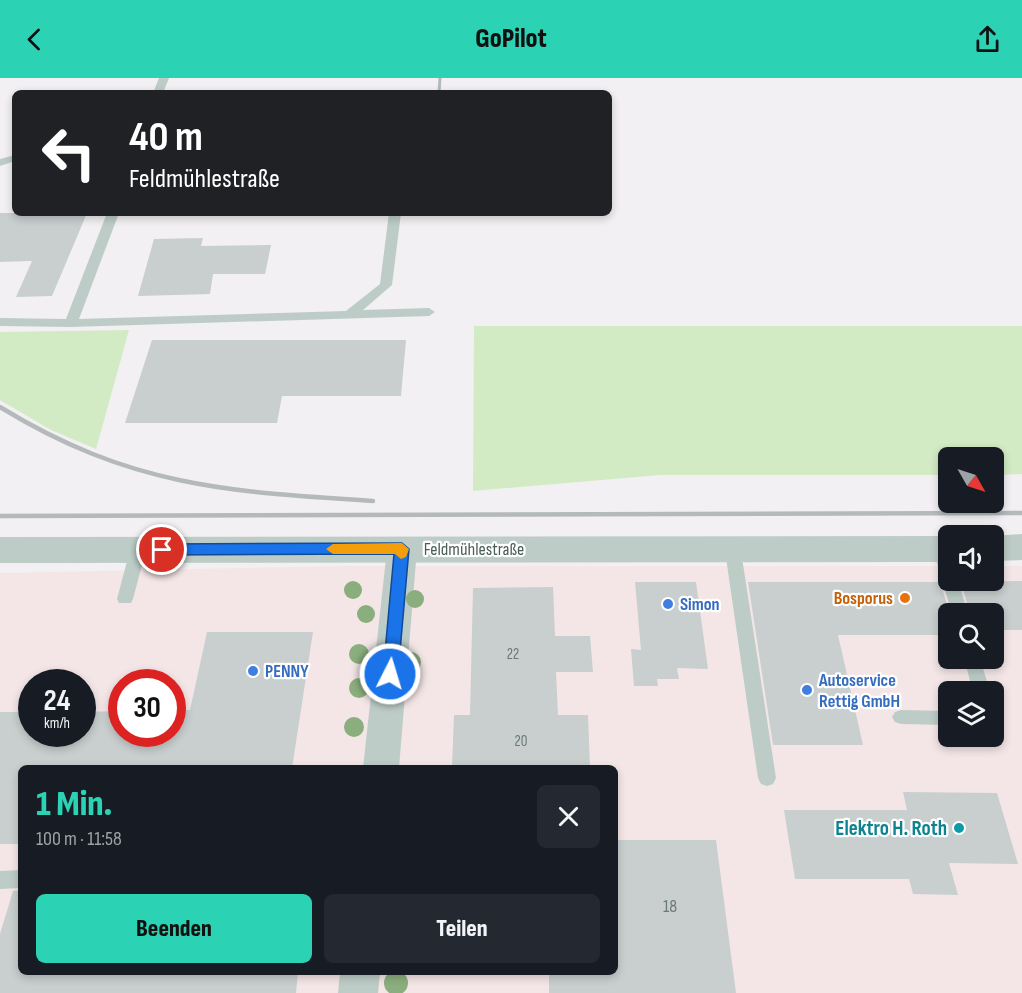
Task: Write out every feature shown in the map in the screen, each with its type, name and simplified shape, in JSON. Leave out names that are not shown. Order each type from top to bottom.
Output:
[{"type":"street","points":[[1004,548],[1022,547]]},
{"type":"street","points":[[381,765],[402,549]]},
{"type":"street","name":"Feldmühlestraße","points":[[0,550],[733,551],[938,557]]},
{"type":"street","points":[[357,993],[360,975]]},
{"type":"lane","points":[[71,322],[112,216]]},
{"type":"lane","points":[[350,314],[386,285],[395,216]]},
{"type":"lane","points":[[0,322],[429,312]]},
{"type":"lane","points":[[125,599],[138,550]]},
{"type":"lane","points":[[733,551],[767,778]]},
{"type":"lane","points":[[901,717],[938,718]]},
{"type":"lane","points":[[0,880],[18,879]]},
{"type":"shaded area","points":[[346,566],[938,566],[938,591],[1004,591],[1004,566],[1022,566],[1022,993],[0,993],[0,573]]},
{"type":"green space","points":[[474,326],[1022,326],[1022,474],[1004,475],[1004,447],[938,447],[938,475],[660,475],[473,491]]},
{"type":"green space","points":[[129,330],[96,449],[51,430],[0,400],[0,332]]},
{"type":"building","points":[[0,213],[12,213],[12,216],[86,216],[52,296],[16,297],[32,261],[0,262]]},
{"type":"building","points":[[203,238],[201,246],[271,245],[265,274],[213,274],[210,294],[138,296],[154,239]]},
{"type":"building","points":[[152,340],[406,340],[401,396],[282,396],[277,423],[125,423]]},
{"type":"building","points":[[1004,581],[1022,581],[1022,630],[1004,630],[1004,603],[967,603],[964,591],[1004,591]]},
{"type":"building","points":[[635,582],[696,582],[708,669],[677,668],[679,679],[657,679],[658,686],[634,686],[631,649],[641,650]]},
{"type":"building","name":"Autoservice Rettig GmbH","points":[[748,582],[938,582],[938,591],[943,591],[947,603],[938,603],[938,635],[838,635],[863,745],[773,745]]},
{"type":"building","points":[[553,587],[555,636],[590,636],[593,672],[556,672],[558,715],[588,715],[590,765],[452,765],[454,715],[470,715],[473,588]]},
{"type":"building","name":"PENNY","points":[[207,632],[313,632],[292,765],[18,765],[18,844],[0,844],[0,712],[18,712],[18,747],[96,747],[96,712],[108,711],[108,747],[186,747],[186,710],[190,710]]},
{"type":"building","points":[[903,792],[997,793],[1018,864],[949,863],[958,895],[913,894],[909,879],[795,879],[784,810],[907,810]]},
{"type":"building","points":[[618,840],[716,840],[736,993],[549,993],[549,975],[618,975]]},
{"type":"building","points":[[18,890],[18,975],[298,975],[296,993],[0,993],[0,934],[13,891]]},
{"type":"railway","points":[[439,90],[440,78]]},
{"type":"railway","points":[[0,407],[92,454],[136,469],[225,488],[271,494],[373,501]]},
{"type":"railway","points":[[0,516],[1022,513]]},
{"type":"slow traffic","points":[[333,549],[402,549],[401,553]]},
{"type":"place","name":"Bosporus","points":[[905,598]]},
{"type":"place","name":"Simon","points":[[668,604]]},
{"type":"place","name":"PENNY","points":[[253,671]]},
{"type":"place","name":"Autoservice Rettig GmbH","points":[[807,690]]},
{"type":"place","name":"Elektro H. Roth","points":[[959,828]]},
{"type":"route","points":[[162,550],[402,549],[390,674]]}]
